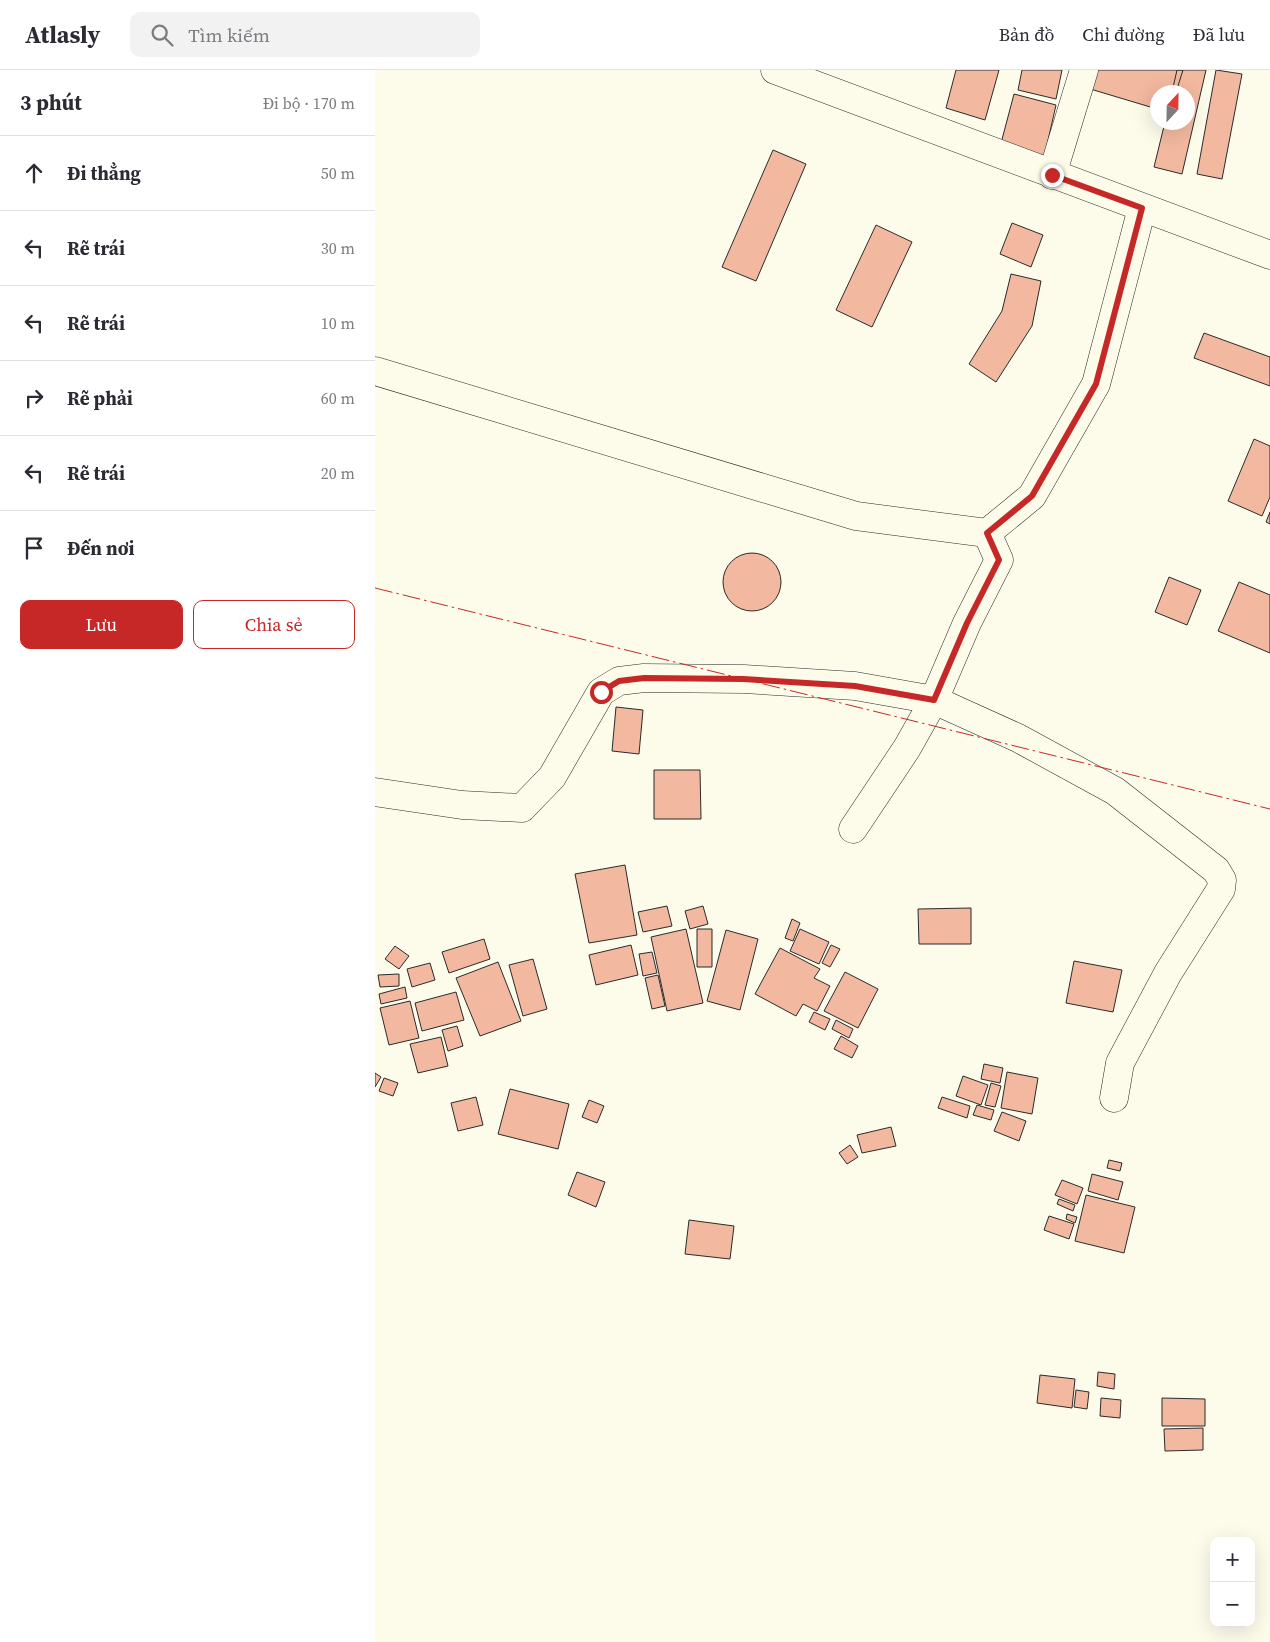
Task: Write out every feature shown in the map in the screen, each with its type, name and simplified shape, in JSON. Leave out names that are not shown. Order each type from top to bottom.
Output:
[{"type":"street","points":[[775,70],[1270,255]]},
{"type":"street","points":[[1052,175],[1084,70]]},
{"type":"street","points":[[375,371],[856,516],[987,533],[1032,496],[1096,384],[1142,208]]},
{"type":"street","points":[[853,829],[907,748],[934,700],[967,623],[999,560],[987,533]]},
{"type":"street","points":[[375,792],[462,805],[522,808],[552,777],[601,692],[619,681],[644,678],[743,679],[855,686],[934,700],[1018,738],[1115,792],[1216,870],[1222,880],[1221,889],[1168,973],[1120,1063],[1114,1098]]},
{"type":"building","points":[[956,70],[999,70],[985,120],[946,108]]},
{"type":"building","points":[[1022,70],[1062,70],[1056,99],[1018,90]]},
{"type":"building","points":[[1093,70],[1183,70],[1178,85],[1150,85],[1150,107],[1087,88]]},
{"type":"building","points":[[1177,70],[1206,70],[1195,118],[1195,85],[1174,85]]},
{"type":"building","points":[[1216,70],[1242,74],[1222,179],[1197,174]]},
{"type":"building","points":[[1014,94],[1056,105],[1044,158],[1000,147]]},
{"type":"building","points":[[1163,130],[1192,130],[1182,174],[1154,167]]},
{"type":"building","points":[[773,150],[806,164],[756,281],[722,267]]},
{"type":"building","points":[[1012,223],[1043,235],[1031,267],[1000,254]]},
{"type":"building","points":[[876,225],[912,242],[872,327],[836,310]]},
{"type":"building","points":[[1011,274],[1041,281],[1032,326],[996,382],[969,364],[1002,311]]},
{"type":"building","points":[[1204,333],[1270,357],[1270,386],[1194,358]]},
{"type":"building","points":[[1254,439],[1270,446],[1270,497],[1262,516],[1228,501]]},
{"type":"building","points":[[1270,512],[1270,524],[1266,522]]},
{"type":"building","points":[[746,553],[758,553],[773,561],[781,576],[781,588],[773,603],[758,611],[746,611],[731,603],[723,588],[723,576],[731,561]]},
{"type":"building","points":[[1169,577],[1201,590],[1187,625],[1155,612]]},
{"type":"building","points":[[1239,582],[1270,595],[1270,653],[1218,631]]},
{"type":"building","points":[[616,707],[643,710],[639,754],[612,751]]},
{"type":"building","points":[[654,770],[700,770],[701,819],[654,819]]},
{"type":"building","points":[[625,865],[637,935],[589,943],[575,874]]},
{"type":"building","points":[[667,906],[672,926],[643,932],[638,912]]},
{"type":"building","points":[[703,906],[708,924],[690,929],[685,911]]},
{"type":"building","points":[[971,908],[971,944],[919,944],[918,909]]},
{"type":"building","points":[[792,919],[800,923],[793,941],[785,938]]},
{"type":"building","points":[[686,929],[703,1003],[667,1011],[651,937]]},
{"type":"building","points":[[697,929],[712,929],[712,967],[697,967]]},
{"type":"building","points":[[800,929],[829,942],[819,964],[790,951]]},
{"type":"building","points":[[726,930],[758,939],[740,1010],[707,1001]]},
{"type":"building","points":[[484,939],[490,959],[449,973],[442,952]]},
{"type":"building","points":[[631,945],[638,975],[596,985],[589,955]]},
{"type":"building","points":[[831,945],[840,949],[830,967],[822,963]]},
{"type":"building","points":[[395,946],[409,956],[399,969],[385,959]]},
{"type":"building","points":[[780,948],[820,969],[814,978],[830,986],[817,1011],[803,1004],[796,1016],[755,994]]},
{"type":"building","points":[[652,952],[657,973],[643,976],[639,954]]},
{"type":"building","points":[[533,959],[547,1009],[523,1016],[509,965]]},
{"type":"building","points":[[1074,961],[1122,970],[1113,1012],[1066,1003]]},
{"type":"building","points":[[498,962],[521,1021],[480,1036],[456,978]]},
{"type":"building","points":[[430,963],[435,980],[412,987],[407,969]]},
{"type":"building","points":[[845,972],[878,989],[858,1028],[824,1011]]},
{"type":"building","points":[[399,974],[399,986],[380,987],[378,975]]},
{"type":"building","points":[[658,975],[665,1006],[652,1009],[645,978]]},
{"type":"building","points":[[405,987],[407,998],[381,1004],[379,994]]},
{"type":"building","points":[[456,992],[464,1020],[422,1031],[415,1003]]},
{"type":"building","points":[[410,1001],[419,1038],[389,1045],[380,1008]]},
{"type":"building","points":[[814,1012],[830,1019],[825,1030],[809,1022]]},
{"type":"building","points":[[836,1020],[853,1029],[849,1038],[832,1029]]},
{"type":"building","points":[[457,1026],[463,1046],[448,1051],[442,1030]]},
{"type":"building","points":[[841,1036],[858,1046],[852,1058],[834,1049]]},
{"type":"building","points":[[441,1037],[448,1066],[418,1073],[410,1044]]},
{"type":"building","points":[[984,1064],[1003,1068],[1000,1083],[981,1079]]},
{"type":"building","points":[[1007,1072],[1038,1078],[1032,1114],[1001,1108]]},
{"type":"building","points":[[375,1073],[381,1077],[375,1087]]},
{"type":"building","points":[[963,1076],[988,1085],[981,1105],[956,1096]]},
{"type":"building","points":[[384,1078],[398,1083],[393,1096],[379,1091]]},
{"type":"building","points":[[991,1083],[1001,1086],[995,1107],[985,1105]]},
{"type":"building","points":[[510,1089],[569,1104],[558,1149],[498,1134]]},
{"type":"building","points":[[476,1097],[483,1125],[458,1131],[451,1103]]},
{"type":"building","points":[[942,1097],[970,1106],[967,1118],[938,1108]]},
{"type":"building","points":[[589,1100],[604,1106],[597,1123],[582,1117]]},
{"type":"building","points":[[977,1105],[994,1110],[991,1120],[973,1115]]},
{"type":"building","points":[[1002,1112],[1026,1121],[1019,1141],[994,1131]]},
{"type":"building","points":[[891,1127],[896,1146],[862,1153],[857,1135]]},
{"type":"building","points":[[850,1145],[858,1157],[847,1164],[839,1153]]},
{"type":"building","points":[[1109,1160],[1122,1163],[1120,1171],[1107,1168]]},
{"type":"building","points":[[577,1172],[605,1182],[596,1207],[568,1195]]},
{"type":"building","points":[[1092,1174],[1123,1182],[1118,1200],[1088,1191]]},
{"type":"building","points":[[1062,1180],[1083,1188],[1077,1204],[1055,1195]]},
{"type":"building","points":[[1086,1195],[1135,1207],[1124,1253],[1075,1241]]},
{"type":"building","points":[[1059,1199],[1075,1205],[1073,1211],[1057,1204]]},
{"type":"building","points":[[1067,1214],[1077,1217],[1075,1223],[1066,1219]]},
{"type":"building","points":[[1049,1216],[1074,1224],[1069,1239],[1044,1230]]},
{"type":"building","points":[[689,1220],[734,1226],[730,1259],[685,1254]]},
{"type":"building","points":[[1098,1372],[1115,1374],[1114,1389],[1097,1386]]},
{"type":"building","points":[[1040,1375],[1075,1379],[1072,1408],[1037,1403]]},
{"type":"building","points":[[1076,1390],[1089,1392],[1087,1409],[1074,1407]]},
{"type":"building","points":[[1101,1398],[1121,1400],[1120,1418],[1100,1416]]},
{"type":"building","points":[[1162,1398],[1205,1399],[1205,1426],[1162,1426]]},
{"type":"building","points":[[1203,1428],[1203,1450],[1165,1451],[1164,1429]]},
{"type":"power","points":[[375,588],[1270,809]]},
{"type":"route","points":[[601,692],[619,681],[644,678],[743,679],[855,686],[934,700],[967,623],[999,560],[987,533],[1032,496],[1096,384],[1142,208],[1052,175]]}]
